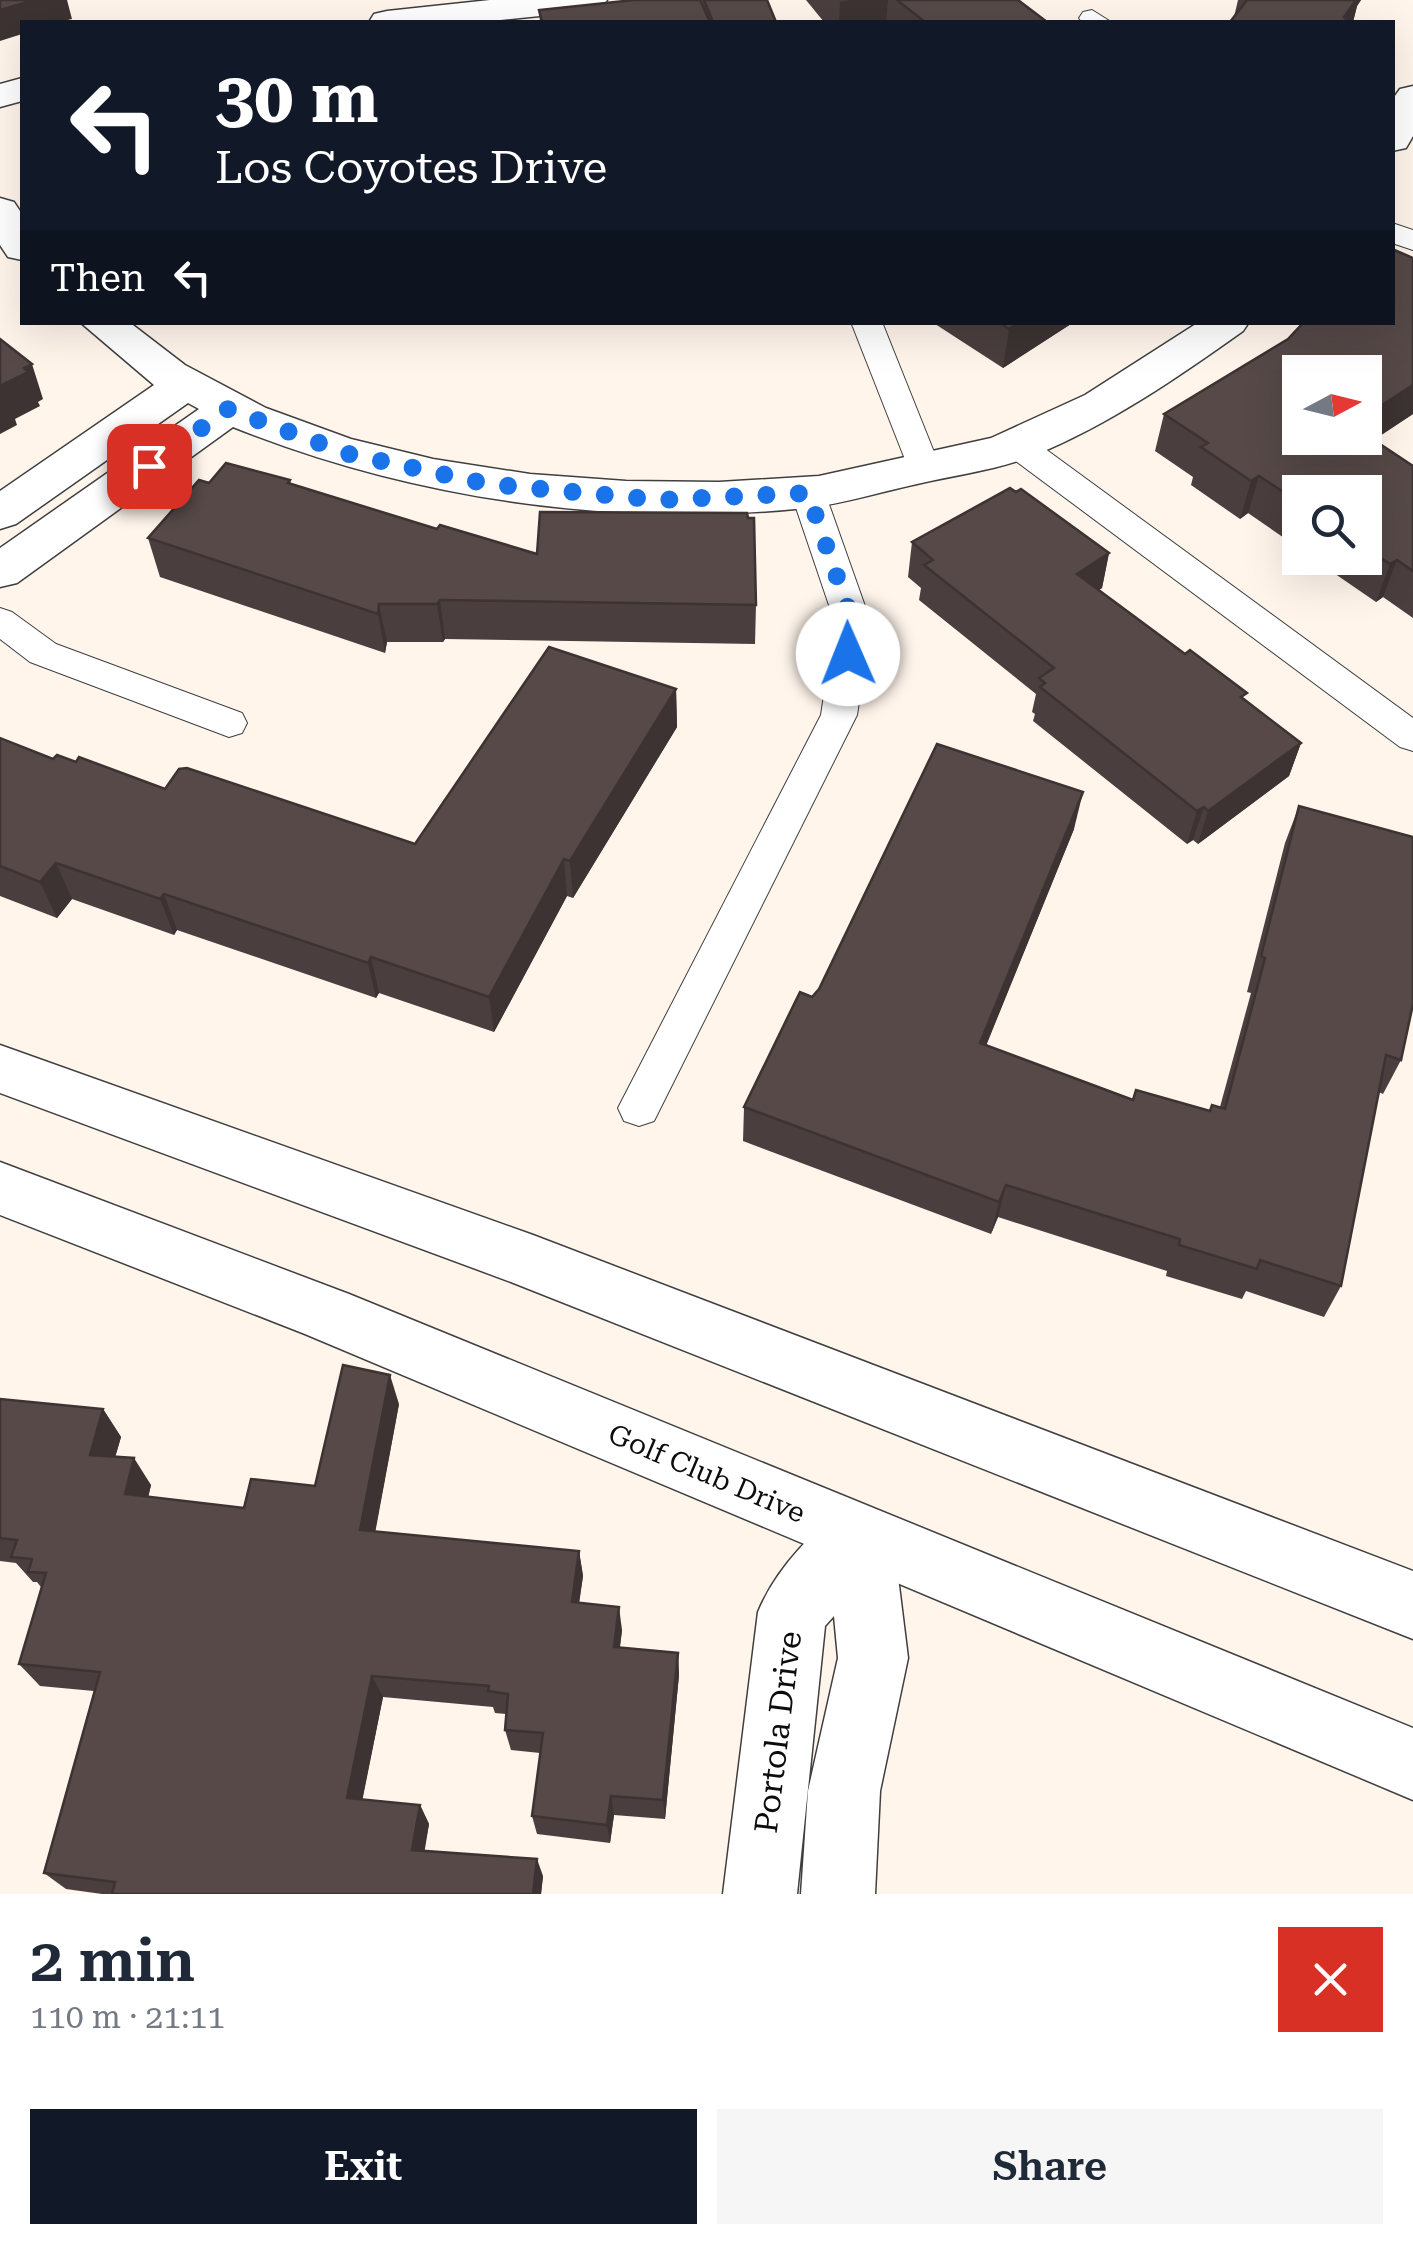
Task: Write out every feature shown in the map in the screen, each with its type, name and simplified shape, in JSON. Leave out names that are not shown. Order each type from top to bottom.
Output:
[{"type":"street","points":[[444,20],[585,0]]},
{"type":"street","points":[[1395,134],[1413,97]]},
{"type":"street","points":[[0,210],[20,245]]},
{"type":"street","points":[[104,325],[124,344],[184,385],[228,409],[349,454],[488,484],[660,500],[808,493],[1017,445],[1143,382],[1224,325]]},
{"type":"street","points":[[0,512],[184,385]]},
{"type":"street","points":[[0,571],[228,409]]},
{"type":"street","points":[[0,1069],[166,1126],[922,1413],[1413,1605]]},
{"type":"street","name":"Golf Club Drive","points":[[0,1188],[327,1314],[1413,1764]]},
{"type":"street","points":[[838,1894],[844,1791],[874,1658],[858,1537]]},
{"type":"street","name":"Portola Drive","points":[[760,1894],[792,1612],[858,1537]]},
{"type":"lane","points":[[867,325],[924,467]]},
{"type":"lane","points":[[1017,445],[1413,737]]},
{"type":"lane","points":[[639,1108],[839,715],[853,623],[808,493]]},
{"type":"lane","points":[[0,621],[43,653],[229,722]]},
{"type":"building","points":[[0,0],[34,0],[0,10]]},
{"type":"building","points":[[634,0],[700,0],[709,20],[542,20],[539,10]]},
{"type":"building","points":[[704,0],[767,0],[775,20],[712,20]]},
{"type":"building","points":[[897,0],[1018,0],[1044,20],[922,20]]},
{"type":"building","points":[[1247,0],[1356,0],[1346,20],[1232,20]]},
{"type":"building","points":[[1395,250],[1413,258],[1413,385],[1382,405],[1382,355],[1282,355],[1282,455],[1382,455],[1382,445],[1413,466],[1413,571],[1397,560],[1390,564],[1382,559],[1382,475],[1282,475],[1282,491],[1259,476],[1251,481],[1201,447],[1208,443],[1164,414],[1288,339],[1301,325],[1395,325]]},
{"type":"building","points":[[0,339],[32,364],[24,368],[28,372],[0,386]]},
{"type":"building","points":[[226,463],[437,529],[440,525],[537,554],[540,512],[747,513],[748,518],[754,518],[756,605],[440,600],[437,604],[379,604],[378,614],[148,538],[199,480],[209,483]]},
{"type":"building","points":[[1010,488],[1016,492],[1021,489],[1109,553],[1077,574],[1185,654],[1190,650],[1247,693],[1241,697],[1301,743],[1208,811],[1204,807],[1197,811],[1040,687],[1045,683],[1039,678],[1054,668],[924,565],[933,560],[912,542]]},
{"type":"building","points":[[549,647],[676,689],[570,861],[564,859],[489,997],[371,957],[368,963],[164,894],[160,899],[56,863],[40,882],[0,866],[0,738],[53,759],[57,755],[76,762],[79,757],[165,789],[179,769],[187,768],[415,844]]},
{"type":"building","points":[[937,744],[1083,792],[980,1043],[1133,1100],[1136,1090],[1210,1111],[1212,1105],[1225,1109],[1265,958],[1261,956],[1299,806],[1413,837],[1413,1004],[1401,1060],[1386,1055],[1341,1286],[1260,1260],[1257,1269],[1179,1245],[1180,1239],[1006,1185],[999,1202],[744,1107],[800,992],[812,997],[819,989]]},
{"type":"building","points":[[343,1365],[390,1375],[360,1530],[579,1551],[572,1602],[619,1607],[614,1647],[678,1653],[663,1800],[611,1796],[607,1825],[532,1816],[543,1733],[505,1730],[508,1694],[488,1691],[489,1686],[372,1676],[347,1798],[420,1805],[412,1850],[537,1859],[533,1894],[112,1894],[115,1882],[44,1873],[100,1672],[19,1664],[46,1573],[28,1572],[32,1559],[11,1557],[17,1540],[0,1538],[0,1399],[103,1409],[90,1455],[134,1458],[125,1494],[244,1508],[251,1479],[315,1486]]},
{"type":"route","points":[[149,466],[228,409],[349,454],[488,484],[660,500],[808,493],[853,623],[848,654]]}]
